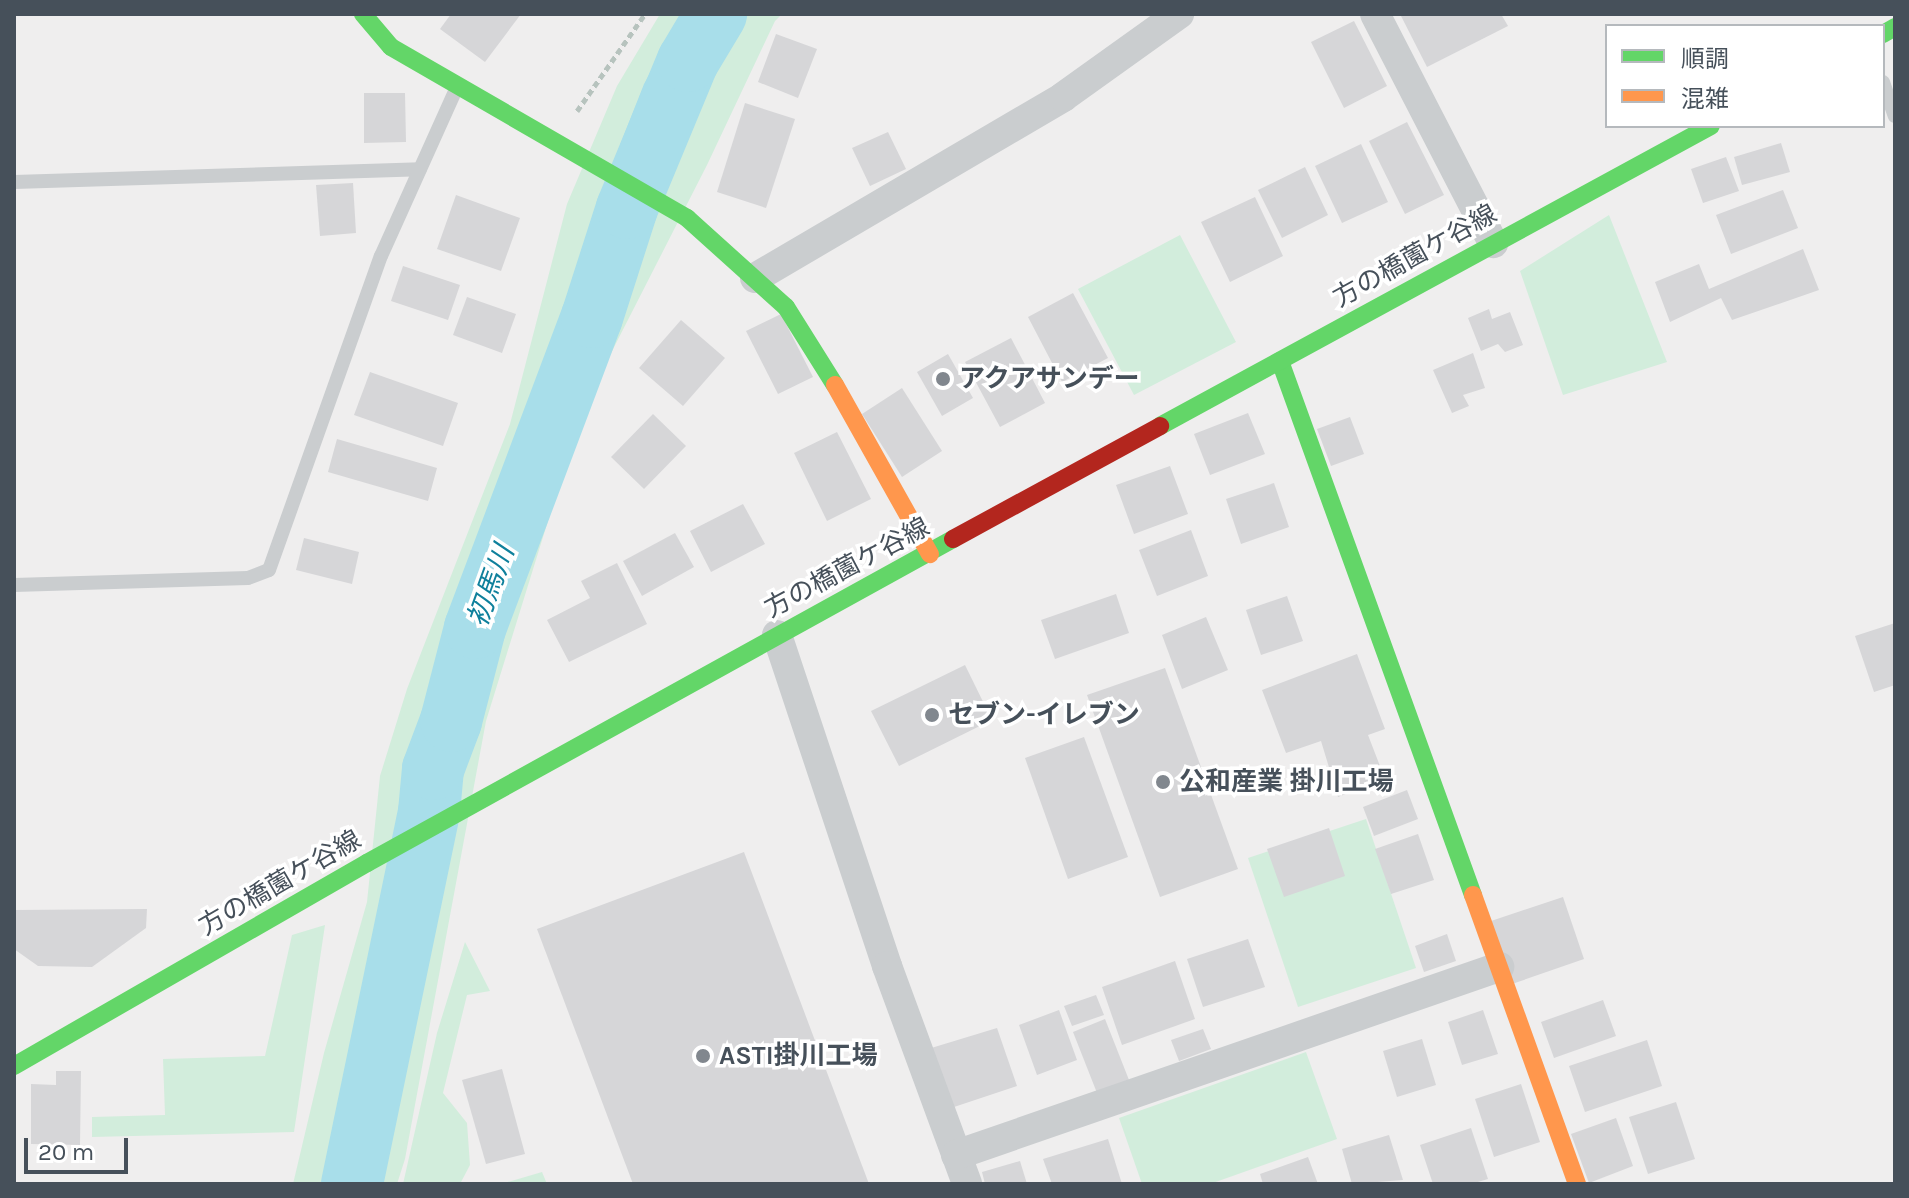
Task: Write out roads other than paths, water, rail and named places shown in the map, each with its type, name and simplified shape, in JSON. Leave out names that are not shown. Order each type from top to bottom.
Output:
[{"type":"main road","points":[[363,14],[391,47],[687,218],[786,307],[852,413],[930,554]]},
{"type":"main road","name":"方の橋薗ケ谷線","points":[[14,1066],[367,863],[777,635],[1707,128]]},
{"type":"main road","points":[[1280,361],[1577,1184]]},
{"type":"street","points":[[755,278],[1063,97],[1179,14]]},
{"type":"street","points":[[1375,14],[1493,243]]},
{"type":"street","points":[[777,635],[887,966],[967,1184]]},
{"type":"street","points":[[956,1155],[1499,967]]},
{"type":"lane","points":[[14,585],[248,578],[269,570],[381,256],[457,87]]},
{"type":"lane","points":[[1885,88],[1895,116]]},
{"type":"lane","points":[[14,182],[420,169]]},
{"type":"water","points":[[682,14],[726,14],[679,92],[651,166],[620,145],[644,84]]},
{"type":"waterway","name":"初馬川","points":[[352,1184],[429,812],[433,769],[451,721],[475,628],[592,317],[627,208],[688,61],[716,14]]},
{"type":"place","name":"アクアサンデー","points":[[943,379]]},
{"type":"place","name":"セブン-イレブン","points":[[932,715]]},
{"type":"place","name":"公和産業 掛川工場","points":[[1163,782]]},
{"type":"place","name":"ASTI掛川工場","points":[[703,1056]]}]
